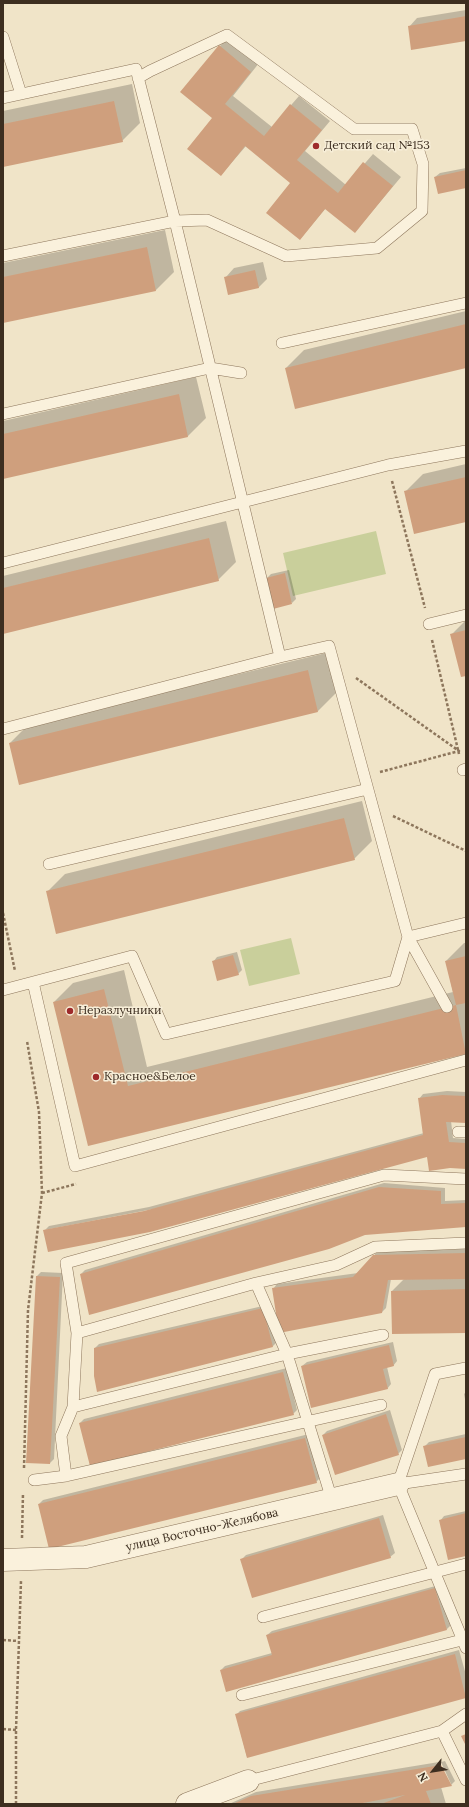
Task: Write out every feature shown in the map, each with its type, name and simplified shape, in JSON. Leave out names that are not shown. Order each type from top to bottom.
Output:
[{"type":"street","name":"улица Восточно-Желябова","points":[[12,1560],[86,1557],[398,1484]]},
{"type":"street","points":[[187,1804],[248,1781]]},
{"type":"lane","points":[[3,256],[175,221],[207,220],[286,256],[377,248],[422,211],[423,164],[412,129],[354,129],[227,35],[138,78]]},
{"type":"lane","points":[[3,37],[21,94]]},
{"type":"lane","points":[[3,98],[136,69],[175,221],[280,657]]},
{"type":"lane","points":[[282,343],[466,303]]},
{"type":"lane","points":[[3,414],[210,368],[241,372]]},
{"type":"lane","points":[[3,563],[244,503],[388,465],[466,451]]},
{"type":"lane","points":[[429,624],[466,615]]},
{"type":"lane","points":[[3,729],[280,657],[328,646],[408,937],[447,1007]]},
{"type":"lane","points":[[49,864],[368,789]]},
{"type":"lane","points":[[408,937],[466,923]]},
{"type":"lane","points":[[3,990],[132,956],[166,1034],[395,981],[408,937]]},
{"type":"lane","points":[[33,982],[75,1166],[462,1059]]},
{"type":"lane","points":[[66,1476],[61,1436],[73,1407],[77,1334],[66,1263],[384,1175],[466,1179]]},
{"type":"lane","points":[[77,1334],[256,1283],[336,1265],[375,1247],[466,1243]]},
{"type":"lane","points":[[256,1283],[287,1354],[332,1500]]},
{"type":"lane","points":[[73,1407],[287,1354],[383,1335]]},
{"type":"lane","points":[[242,1695],[465,1642],[398,1484],[435,1374],[466,1368]]},
{"type":"lane","points":[[34,1480],[66,1476],[308,1423],[382,1405]]},
{"type":"lane","points":[[398,1484],[466,1474]]},
{"type":"lane","points":[[263,1616],[466,1564]]},
{"type":"lane","points":[[248,1781],[442,1731],[466,1714]]},
{"type":"lane","points":[[442,1731],[466,1780]]},
{"type":"path","points":[[333,662],[459,751],[364,776]]},
{"type":"path","points":[[372,806],[466,851]]},
{"type":"path","points":[[3,913],[18,986]]},
{"type":"path","points":[[24,1474],[28,1310],[42,1194],[39,1112],[26,1033]]},
{"type":"path","points":[[16,1804],[16,1730],[19,1640],[12,1560],[23,1489]]},
{"type":"path","points":[[3,1640],[19,1640]]},
{"type":"path","points":[[3,1729],[16,1730]]},
{"type":"green space","points":[[376,531],[386,574],[293,596],[283,553]]},
{"type":"green space","points":[[291,938],[300,974],[249,986],[240,950]]},
{"type":"building","points":[[466,16],[466,41],[411,50],[408,26]]},
{"type":"building","points":[[219,45],[251,72],[225,104],[264,136],[290,104],[322,130],[297,160],[338,193],[363,162],[393,186],[355,233],[325,209],[300,240],[266,213],[290,183],[245,146],[221,176],[187,149],[212,118],[180,92]]},
{"type":"building","points":[[114,101],[123,142],[3,167],[3,124]]},
{"type":"building","points":[[466,170],[466,188],[438,194],[434,177]]},
{"type":"building","points":[[147,247],[156,291],[3,323],[3,277]]},
{"type":"building","points":[[255,270],[259,288],[228,295],[224,277]]},
{"type":"building","points":[[466,324],[466,368],[295,409],[285,368]]},
{"type":"building","points":[[179,394],[188,437],[3,479],[3,434]]},
{"type":"building","points":[[466,477],[466,522],[414,534],[404,491]]},
{"type":"building","points":[[209,538],[219,581],[3,634],[3,588]]},
{"type":"building","points":[[285,573],[292,604],[273,609],[266,578]]},
{"type":"building","points":[[466,630],[466,676],[461,677],[450,634]]},
{"type":"building","points":[[308,670],[318,712],[19,785],[9,743]]},
{"type":"building","points":[[344,818],[355,860],[56,934],[46,891]]},
{"type":"building","points":[[233,955],[239,975],[217,981],[212,961]]},
{"type":"building","points":[[466,956],[466,1003],[456,1005],[445,961]]},
{"type":"building","points":[[104,989],[128,1086],[456,1005],[466,1054],[88,1146],[53,1002]]},
{"type":"building","points":[[442,1095],[466,1096],[466,1123],[446,1122],[449,1142],[466,1143],[466,1169],[450,1168],[429,1171],[427,1157],[150,1232],[48,1252],[43,1230],[144,1211],[423,1135],[418,1098]]},
{"type":"building","points":[[379,1187],[441,1191],[441,1204],[466,1203],[466,1227],[365,1235],[329,1249],[89,1315],[80,1274]]},
{"type":"building","points":[[466,1253],[466,1279],[388,1280],[382,1313],[279,1333],[272,1288],[353,1277],[373,1255]]},
{"type":"building","points":[[36,1276],[60,1277],[50,1464],[26,1463]]},
{"type":"building","points":[[466,1289],[466,1333],[392,1334],[391,1291]]},
{"type":"building","points":[[263,1308],[273,1347],[97,1392],[94,1376],[94,1348]]},
{"type":"building","points":[[389,1345],[394,1366],[383,1369],[388,1389],[311,1408],[301,1366]]},
{"type":"building","points":[[283,1372],[294,1415],[90,1466],[79,1423]]},
{"type":"building","points":[[386,1414],[399,1455],[335,1475],[322,1435]]},
{"type":"building","points":[[466,1437],[466,1459],[428,1467],[423,1446]]},
{"type":"building","points":[[305,1438],[317,1483],[49,1549],[38,1504]]},
{"type":"building","points":[[466,1513],[466,1556],[448,1560],[439,1520]]},
{"type":"building","points":[[379,1518],[391,1558],[252,1598],[240,1559]]},
{"type":"building","points":[[435,1588],[447,1630],[226,1692],[220,1670],[272,1655],[266,1635]]},
{"type":"building","points":[[455,1654],[466,1698],[247,1758],[235,1714]]},
{"type":"building","points":[[466,1734],[466,1746],[461,1736]]},
{"type":"building","points":[[441,1765],[452,1786],[426,1791],[431,1804],[381,1804],[405,1795],[358,1804],[233,1804],[251,1796]]},
{"type":"place","name":"Детский сад №153","points":[[316,146]]},
{"type":"place","name":"Неразлучники","points":[[70,1011]]},
{"type":"place","name":"Красное&Белое","points":[[96,1077]]}]
